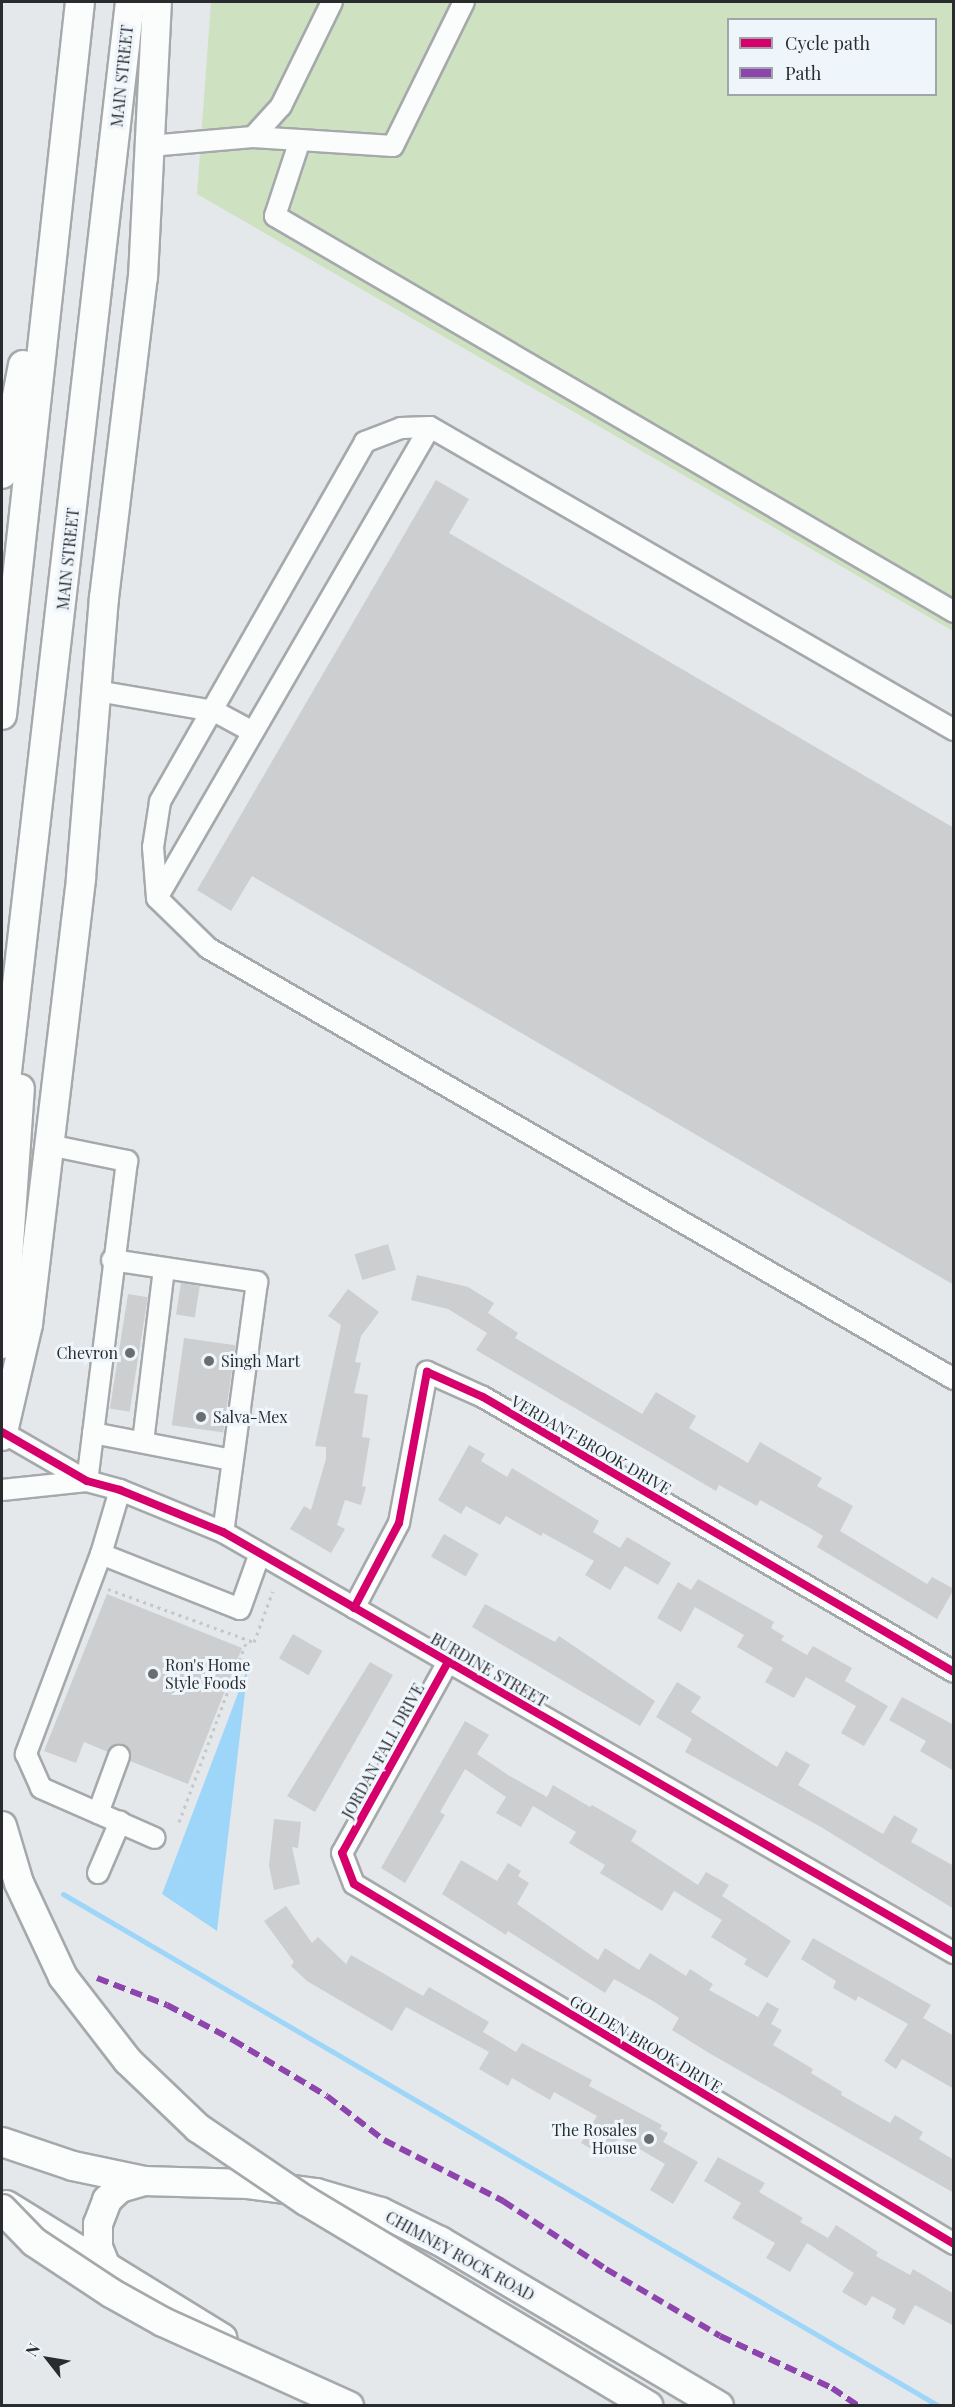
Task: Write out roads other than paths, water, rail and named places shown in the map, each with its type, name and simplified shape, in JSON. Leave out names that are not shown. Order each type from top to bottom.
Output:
[{"type":"highway","points":[[2,715],[80,2]]},
{"type":"highway","name":"MAIN STREET","points":[[2,1115],[36,843],[130,2]]},
{"type":"highway","points":[[2,1421],[28,1324],[81,877],[97,691],[143,277],[157,2]]},
{"type":"highway","points":[[2,474],[60,178]]},
{"type":"highway","points":[[2,586],[18,559]]},
{"type":"highway","points":[[2,1344],[36,843]]},
{"type":"highway","points":[[2,1826],[18,1882],[63,1977],[128,2061],[198,2128],[306,2201],[648,2406]]},
{"type":"highway","name":"CHIMNEY ROCK ROAD","points":[[2,2142],[72,2166],[144,2181],[248,2184],[316,2193],[381,2212],[440,2241],[718,2406]]},
{"type":"highway","points":[[106,2267],[98,2247],[98,2224],[107,2200],[120,2188],[144,2181]]},
{"type":"highway","points":[[2,2203],[333,2406]]},
{"type":"highway","points":[[2,2209],[34,2242],[111,2293],[163,2322],[349,2406]]},
{"type":"street","points":[[253,137],[281,106],[332,2]]},
{"type":"street","points":[[150,146],[253,137],[393,146],[464,2]]},
{"type":"street","points":[[300,140],[275,216],[954,612]]},
{"type":"street","points":[[157,898],[430,427]]},
{"type":"street","points":[[954,730],[430,427],[401,428],[365,442],[214,711],[160,802],[153,847],[157,898],[208,948],[954,1379]]},
{"type":"street","points":[[97,691],[214,711],[253,732]]},
{"type":"street","points":[[49,1145],[127,1161],[112,1260],[87,1481]]},
{"type":"street","points":[[112,1260],[257,1282],[223,1532]]},
{"type":"street","points":[[143,1442],[164,1268]]},
{"type":"street","name":"VERDANT BROOK DRIVE","points":[[354,1608],[399,1523],[427,1372],[483,1397],[954,1672]]},
{"type":"street","name":"BURDINE STREET","points":[[2,1421],[87,1481],[120,1490],[223,1532],[954,1953]]},
{"type":"street","points":[[93,1433],[232,1460]]},
{"type":"street","name":"BURDINE STREET","points":[[2,1490],[87,1481]]},
{"type":"street","points":[[120,1490],[102,1554],[26,1754],[41,1788],[155,1838]]},
{"type":"street","points":[[102,1554],[240,1609],[260,1553]]},
{"type":"street","name":"JORDAN FALL DRIVE","points":[[342,1853],[448,1662]]},
{"type":"street","points":[[98,1813],[119,1756]]},
{"type":"street","points":[[98,1873],[120,1822]]},
{"type":"street","name":"GOLDEN BROOK DRIVE","points":[[342,1853],[354,1884],[954,2244]]},
{"type":"water","points":[[248,1667],[217,1931],[162,1894]]},
{"type":"waterway","points":[[63,1894],[939,2406]]},
{"type":"place","name":"Chevron","points":[[130,1353]]},
{"type":"place","name":"Singh Mart","points":[[209,1361]]},
{"type":"place","name":"Salva-Mex","points":[[201,1417]]},
{"type":"place","name":"Ron's Home Style Foods","points":[[153,1674]]},
{"type":"place","name":"The Rosales House","points":[[649,2139]]}]
